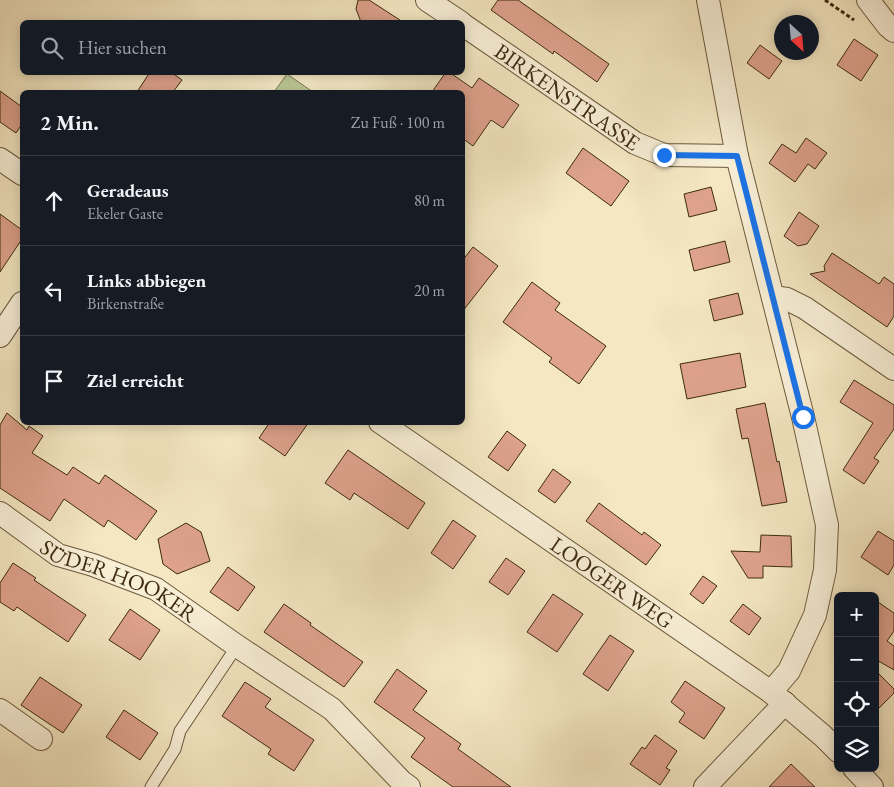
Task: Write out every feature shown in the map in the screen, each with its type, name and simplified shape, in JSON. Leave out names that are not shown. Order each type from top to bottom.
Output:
[{"type":"street","name":"BIRKENSTRASSE","points":[[427,0],[457,20]]},
{"type":"street","points":[[705,787],[778,697],[815,615],[825,570],[827,525],[774,297],[737,156],[708,0]]},
{"type":"street","points":[[868,0],[891,29]]},
{"type":"street","name":"BIRKENSTRASSE","points":[[465,26],[635,143],[664,155],[737,156]]},
{"type":"street","points":[[0,159],[20,173]]},
{"type":"street","points":[[774,297],[787,299],[805,308],[894,369]]},
{"type":"street","points":[[0,336],[20,306]]},
{"type":"street","name":"LOOGER WEG","points":[[384,425],[778,697],[834,747]]},
{"type":"street","name":"SÜDER HOOKER","points":[[0,513],[58,555],[93,565],[156,589],[332,709],[409,787]]},
{"type":"street","points":[[0,710],[41,739]]},
{"type":"street","points":[[858,772],[872,787]]},
{"type":"lane","points":[[151,787],[175,749],[180,731],[237,646]]},
{"type":"green space","points":[[286,75],[288,75],[310,90],[275,90]]},
{"type":"building","points":[[358,0],[369,0],[400,20],[360,20],[356,9]]},
{"type":"building","points":[[498,0],[518,0],[609,64],[597,82],[554,51],[553,54],[491,10]]},
{"type":"building","points":[[854,39],[878,55],[861,81],[837,65]]},
{"type":"building","points":[[760,45],[774,55],[774,60],[782,61],[769,79],[747,63]]},
{"type":"building","points":[[148,75],[175,75],[182,80],[174,90],[138,90]]},
{"type":"building","points":[[444,75],[453,75],[472,88],[479,78],[519,105],[503,128],[491,120],[473,146],[465,140],[465,90],[433,90]]},
{"type":"building","points":[[0,91],[20,106],[20,127],[16,133],[0,122]]},
{"type":"building","points":[[806,138],[827,153],[815,169],[808,164],[795,182],[769,163],[782,144],[796,153]]},
{"type":"building","points":[[583,148],[629,181],[611,206],[566,173]]},
{"type":"building","points":[[711,187],[717,210],[689,217],[684,194]]},
{"type":"building","points":[[799,212],[819,226],[807,244],[798,246],[784,236]]},
{"type":"building","points":[[0,214],[20,229],[20,242],[0,272]]},
{"type":"building","points":[[725,241],[730,262],[694,271],[689,250]]},
{"type":"building","points":[[473,247],[498,266],[465,308],[465,257]]},
{"type":"building","points":[[832,253],[879,284],[884,277],[894,284],[894,316],[887,327],[810,274],[825,271],[824,266]]},
{"type":"building","points":[[532,282],[560,303],[555,310],[606,346],[579,384],[549,362],[552,358],[503,322]]},
{"type":"building","points":[[738,293],[743,314],[714,321],[709,300]]},
{"type":"building","points":[[740,353],[746,387],[687,399],[680,364]]},
{"type":"building","points":[[854,380],[894,405],[894,429],[874,458],[879,461],[864,484],[843,470],[873,423],[840,402]]},
{"type":"building","points":[[765,403],[787,502],[762,506],[748,438],[742,439],[736,409]]},
{"type":"building","points":[[7,413],[27,430],[29,426],[43,436],[32,453],[67,475],[73,467],[99,484],[105,475],[157,511],[136,540],[108,520],[104,527],[64,499],[50,521],[0,488],[0,425]]},
{"type":"building","points":[[268,425],[307,425],[285,456],[259,438]]},
{"type":"building","points":[[507,431],[526,445],[508,471],[488,457]]},
{"type":"building","points":[[348,450],[425,503],[408,529],[354,493],[350,500],[325,483]]},
{"type":"building","points":[[553,469],[571,482],[555,503],[538,491]]},
{"type":"building","points":[[599,503],[642,535],[644,532],[661,545],[646,565],[586,521]]},
{"type":"building","points":[[453,520],[476,536],[453,569],[431,553]]},
{"type":"building","points":[[186,523],[201,532],[210,561],[177,574],[163,564],[158,539]]},
{"type":"building","points":[[878,531],[894,541],[894,565],[888,575],[861,557]]},
{"type":"building","points":[[761,535],[791,536],[792,567],[763,566],[763,578],[748,578],[731,551],[760,552]]},
{"type":"building","points":[[506,558],[525,571],[508,595],[489,582]]},
{"type":"building","points":[[13,563],[36,578],[34,580],[86,615],[68,642],[17,607],[14,611],[0,602],[0,583]]},
{"type":"building","points":[[228,567],[255,587],[238,611],[210,592]]},
{"type":"building","points":[[703,576],[717,586],[703,604],[690,594]]},
{"type":"building","points":[[553,594],[583,614],[557,652],[527,632]]},
{"type":"building","points":[[879,603],[894,613],[894,631],[887,641],[894,646],[894,670],[879,661]]},
{"type":"building","points":[[284,604],[311,623],[310,625],[363,662],[344,687],[264,632]]},
{"type":"building","points":[[743,604],[761,618],[749,635],[730,621]]},
{"type":"building","points":[[130,609],[160,630],[140,660],[109,640]]},
{"type":"building","points":[[610,635],[634,651],[608,691],[583,674]]},
{"type":"building","points":[[397,669],[427,691],[413,710],[461,744],[458,749],[511,787],[453,787],[411,757],[425,738],[374,702]]},
{"type":"building","points":[[879,674],[894,689],[894,693],[879,708]]},
{"type":"building","points":[[40,677],[82,705],[63,733],[21,705]]},
{"type":"building","points":[[685,681],[725,708],[704,739],[679,722],[685,713],[671,702]]},
{"type":"building","points":[[245,682],[271,699],[265,707],[314,740],[294,771],[268,754],[271,749],[222,716]]},
{"type":"building","points":[[124,710],[158,733],[140,760],[106,737]]},
{"type":"building","points":[[655,735],[677,751],[666,768],[670,770],[660,785],[630,764],[642,747],[645,749]]},
{"type":"building","points":[[791,764],[815,787],[769,787]]},
{"type":"route","points":[[664,155],[737,156],[803,417]]}]
